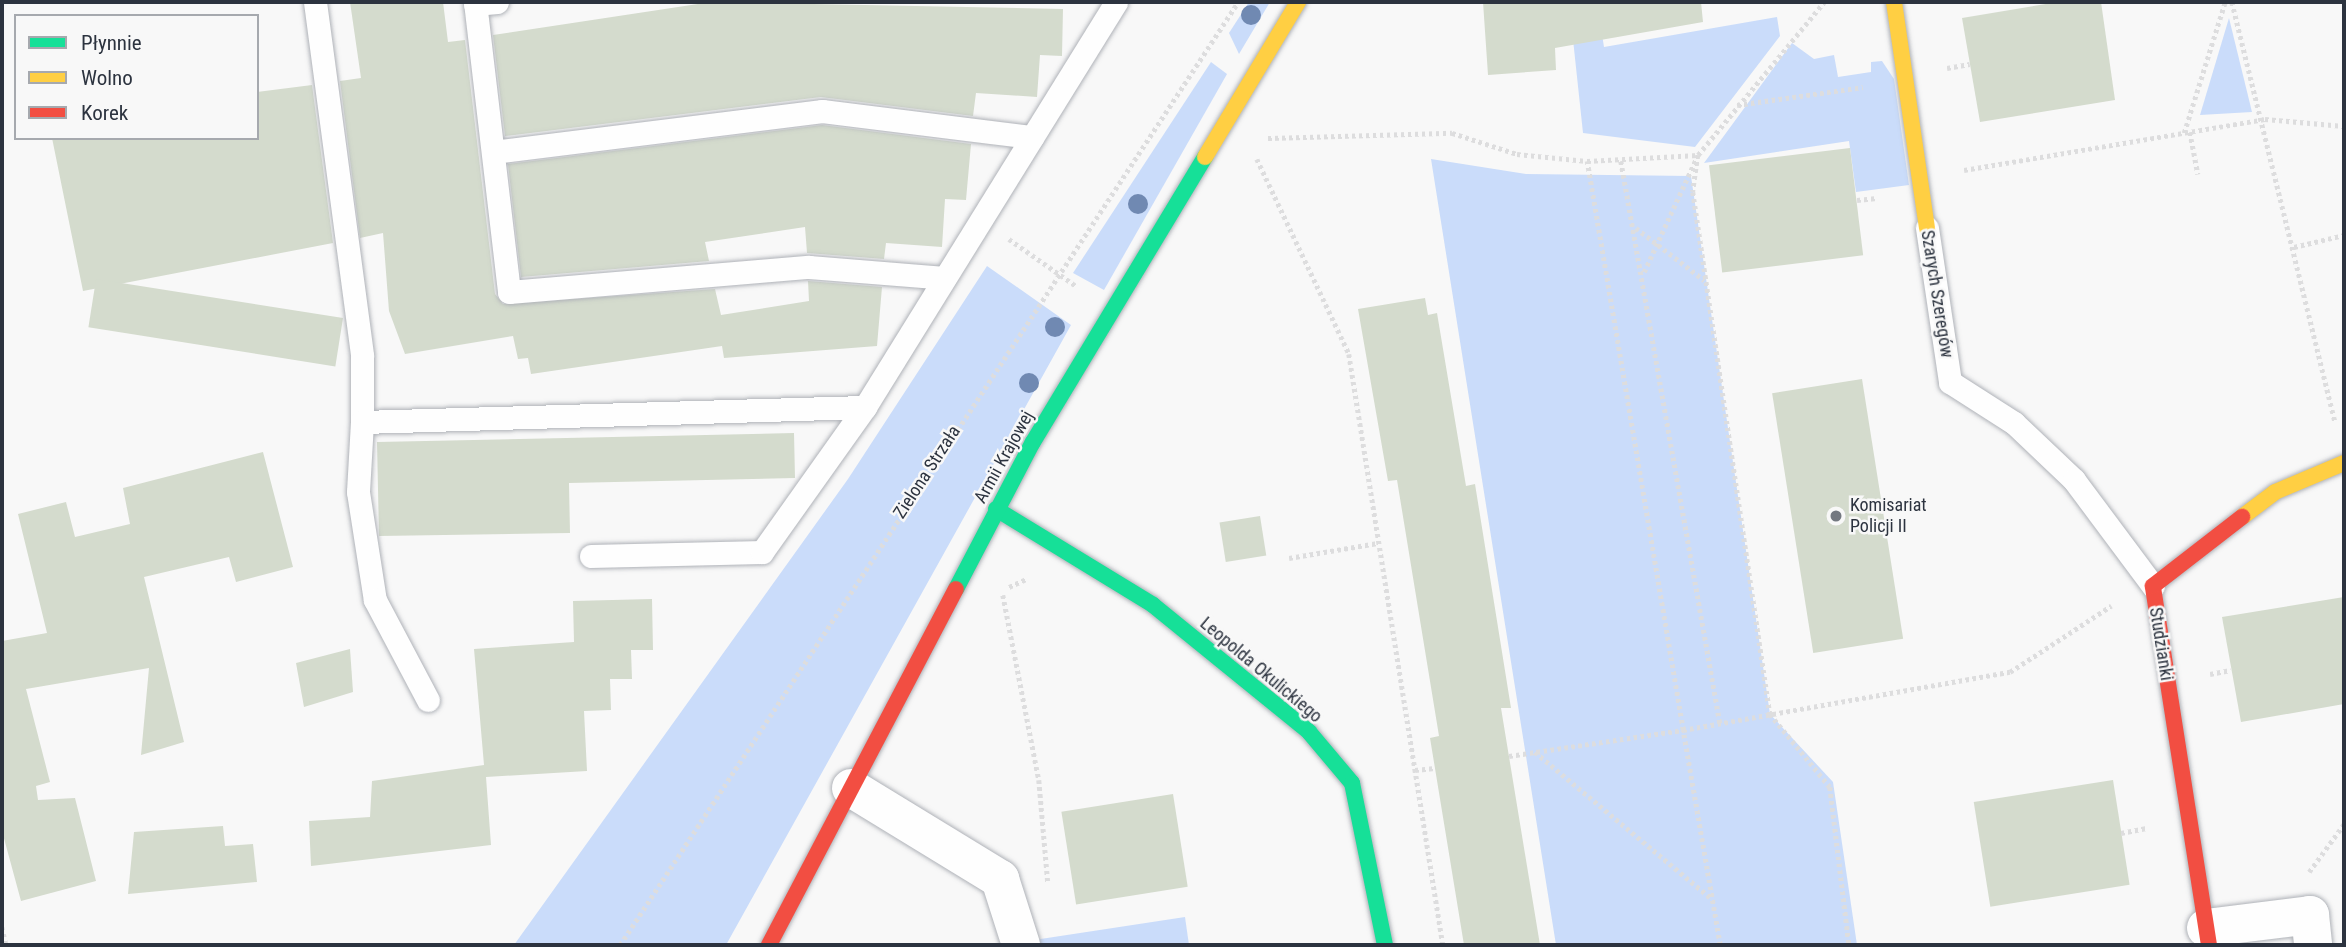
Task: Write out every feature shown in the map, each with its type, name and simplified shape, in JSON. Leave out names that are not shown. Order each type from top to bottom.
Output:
[{"type":"street","name":"Armii Krajowej","points":[[769,945],[996,509],[1298,2]]},
{"type":"street","name":"Szarych Szeregów","points":[[1894,2],[1927,228]]},
{"type":"street","name":"Studzianki","points":[[2313,945],[2310,915],[2207,936],[2152,586],[2275,492],[2344,463]]},
{"type":"street","name":"Leopolda Okulickiego","points":[[996,509],[1153,605],[1309,732],[1352,783],[1385,945]]},
{"type":"street","points":[[851,788],[923,827],[1000,879],[1021,945]]},
{"type":"lane","points":[[315,2],[362,356],[358,492],[375,600],[428,700]]},
{"type":"lane","points":[[591,556],[762,552],[865,407],[1116,2]]},
{"type":"lane","points":[[482,3],[493,152],[509,292],[809,267],[945,278]]},
{"type":"lane","points":[[493,152],[822,111],[1032,137]]},
{"type":"lane","name":"Szarych Szeregów","points":[[1927,228],[1950,382],[2014,423],[2074,480],[2152,586]]},
{"type":"lane","points":[[362,422],[865,407]]},
{"type":"path","name":"Zielona Strzała","points":[[620,945],[1238,2]]},
{"type":"path","points":[[1643,275],[1698,155],[1824,2]]},
{"type":"path","points":[[2199,174],[2187,132],[2225,2]]},
{"type":"path","points":[[2232,2],[2265,118],[2338,435]]},
{"type":"path","points":[[1737,105],[1906,82]]},
{"type":"path","points":[[1857,200],[1922,192],[1937,174],[2265,118],[2344,126]]},
{"type":"path","points":[[1255,139],[1452,133],[1517,154],[1587,161],[1621,162],[1698,155]]},
{"type":"path","points":[[1251,147],[1349,354],[1443,945]]},
{"type":"path","points":[[1698,155],[1693,192],[1704,281],[1770,714],[1830,787],[1849,945]]},
{"type":"path","points":[[1587,161],[1720,945]]},
{"type":"path","points":[[1621,162],[1635,227],[1720,723]]},
{"type":"path","points":[[980,222],[1035,253],[1057,275],[1071,283]]},
{"type":"path","points":[[1635,227],[1704,281]]},
{"type":"path","points":[[2294,247],[2344,235]]},
{"type":"path","points":[[1289,558],[1378,543]]},
{"type":"path","points":[[1005,891],[1052,883],[1021,671],[1002,591],[1035,578]]},
{"type":"path","points":[[1509,756],[1683,730],[2010,672],[2092,615],[2152,586]]},
{"type":"path","points":[[1535,752],[1712,898]]},
{"type":"path","points":[[1415,770],[1435,768]]},
{"type":"path","points":[[2,927],[6,945]]},
{"type":"shaded area","points":[[1249,2],[1270,2],[1239,54],[1229,33]]},
{"type":"shaded area","points":[[1569,2],[1597,2],[1604,47],[1777,17],[1780,36],[1695,147],[1583,133]]},
{"type":"shaded area","points":[[2229,18],[2252,112],[2200,115]]},
{"type":"shaded area","points":[[1792,43],[1814,59],[1834,55],[1838,77],[1871,72],[1871,62],[1882,61],[1894,79],[1909,185],[1856,192],[1849,141],[1704,163]]},
{"type":"shaded area","points":[[1211,62],[1227,74],[1104,290],[1073,273]]},
{"type":"shaded area","points":[[1431,159],[1526,174],[1691,176],[1770,714],[1833,782],[1857,945],[1556,945]]},
{"type":"shaded area","points":[[987,266],[1071,325],[726,945],[514,945],[848,479]]},
{"type":"shaded area","points":[[1185,917],[1189,945],[1001,945]]},
{"type":"building","points":[[350,2],[443,2],[448,42],[465,40],[495,294],[503,304],[715,289],[721,315],[809,301],[808,281],[882,287],[877,346],[724,358],[722,346],[531,374],[528,358],[518,359],[513,336],[405,354],[389,311],[383,233],[360,238],[340,81],[361,78]]},
{"type":"building","points":[[711,2],[1063,9],[1062,56],[1040,55],[1037,97],[976,93],[973,116],[821,97],[505,136],[493,35]]},
{"type":"building","points":[[1483,2],[1701,2],[1703,22],[1555,48],[1556,70],[1488,75]]},
{"type":"building","points":[[2058,2],[2101,2],[2115,100],[1980,122],[1962,18]]},
{"type":"building","points":[[312,85],[333,243],[83,291],[52,140],[259,140],[259,92]]},
{"type":"building","points":[[822,125],[971,144],[966,200],[945,199],[942,247],[886,243],[884,259],[807,253],[805,227],[705,242],[709,261],[521,277],[508,164]]},
{"type":"building","points":[[1850,148],[1863,255],[1722,273],[1709,165]]},
{"type":"building","points":[[96,279],[343,318],[335,366],[88,327]]},
{"type":"building","points":[[1425,298],[1428,315],[1437,313],[1466,486],[1475,484],[1511,708],[1501,708],[1540,945],[1464,945],[1430,738],[1439,736],[1397,480],[1388,481],[1358,309]]},
{"type":"building","name":"Komisariat Policji II","points":[[1862,379],[1903,639],[1813,653],[1772,393]]},
{"type":"building","points":[[794,433],[795,478],[569,483],[570,533],[379,536],[377,442]]},
{"type":"building","points":[[263,452],[293,567],[236,582],[229,557],[144,577],[184,742],[141,755],[149,668],[26,689],[50,782],[36,786],[38,800],[75,798],[96,881],[21,901],[2,831],[2,641],[47,633],[18,514],[66,502],[75,537],[130,524],[123,488]]},
{"type":"building","points":[[1260,516],[1266,556],[1226,562],[1220,522]]},
{"type":"building","points":[[2344,597],[2344,704],[2241,722],[2222,617]]},
{"type":"building","points":[[652,599],[653,650],[631,650],[632,679],[610,679],[611,710],[584,711],[587,771],[486,777],[491,845],[311,866],[309,821],[370,817],[372,781],[484,765],[474,649],[574,642],[573,601]]},
{"type":"building","points":[[350,649],[353,692],[304,707],[296,663]]},
{"type":"building","points":[[2113,780],[2130,885],[1990,907],[1974,802]]},
{"type":"building","points":[[1173,794],[1188,887],[1076,905],[1061,812]]},
{"type":"building","points":[[223,826],[225,846],[253,844],[257,882],[128,894],[134,832]]},
{"type":"traffic: fast","points":[[956,589],[1033,442],[1205,157]]},
{"type":"traffic: fast","points":[[996,509],[1153,605],[1309,732],[1352,783],[1385,945]]},
{"type":"traffic: slow","points":[[1205,157],[1298,2]]},
{"type":"traffic: slow","points":[[1894,2],[1927,228]]},
{"type":"traffic: slow","points":[[2242,517],[2275,492],[2344,463]]},
{"type":"traffic: jam","points":[[2209,945],[2153,586],[2242,517]]},
{"type":"traffic: jam","points":[[769,945],[956,589]]},
{"type":"place","name":"Komisariat Policji II","points":[[1836,516]]}]
